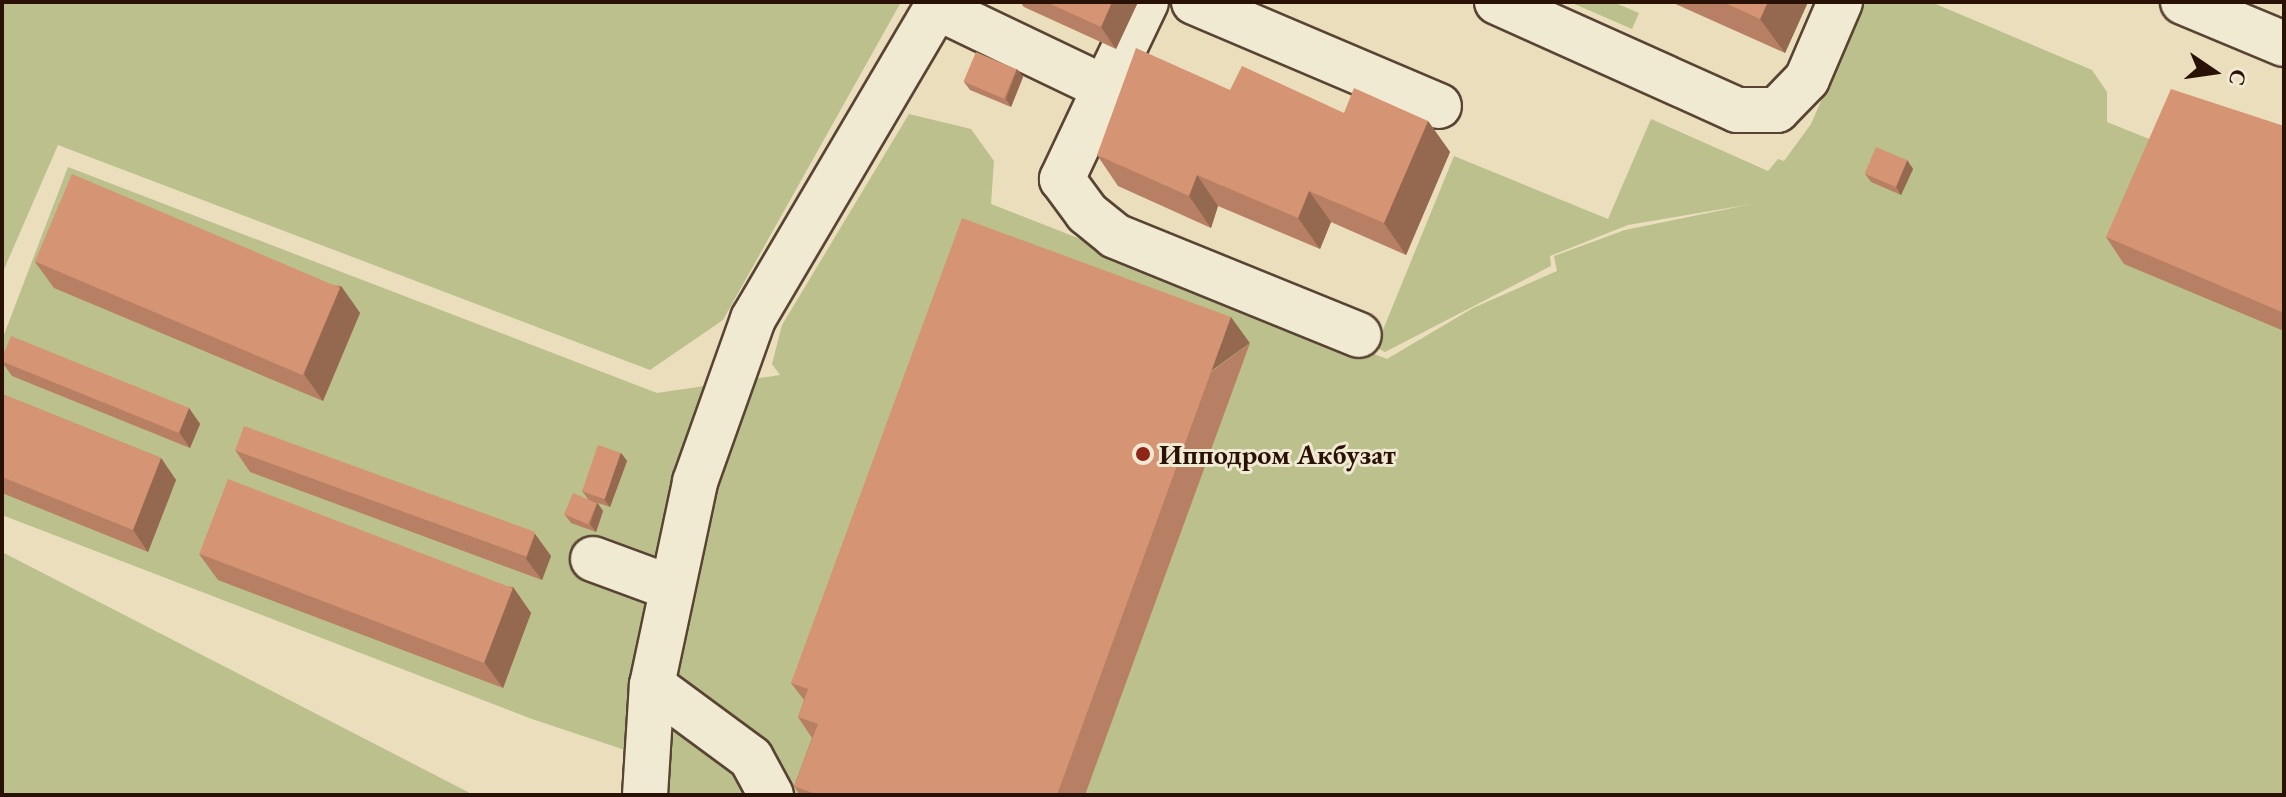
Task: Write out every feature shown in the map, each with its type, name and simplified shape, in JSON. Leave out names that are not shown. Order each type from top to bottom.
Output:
[{"type":"lane","points":[[1146,2],[1062,179],[1087,213],[1115,236],[1359,335]]},
{"type":"lane","points":[[1194,2],[1439,106]]},
{"type":"lane","points":[[1497,2],[1737,110],[1777,110],[1807,79],[1840,2]]},
{"type":"lane","points":[[2183,2],[2284,44]]},
{"type":"lane","points":[[645,795],[652,685],[695,482],[753,319],[939,5],[1105,88]]},
{"type":"lane","points":[[593,559],[672,588]]},
{"type":"lane","points":[[652,685],[751,758],[771,795]]},
{"type":"green space","points":[[2,2],[901,2],[723,320],[650,370],[58,145],[2,274]]},
{"type":"green space","points":[[1570,2],[1613,2],[1639,13],[1632,29]]},
{"type":"green space","name":"Ипподром Акбузат","points":[[1864,2],[1931,2],[2092,70],[2107,92],[2107,122],[2174,149],[2284,146],[2284,795],[664,795],[654,778],[670,765],[532,719],[2,515],[2,340],[68,167],[657,393],[780,375],[772,364],[782,325],[909,114],[971,129],[994,161],[991,204],[1387,359],[1473,308],[1557,271],[1554,256],[1625,230],[1752,204],[1628,225],[1550,256],[1551,266],[1385,352],[1376,347],[1454,156],[1608,219],[1651,119],[1768,171],[1778,159],[1784,161],[1811,124]]},
{"type":"green space","points":[[2,552],[468,792],[471,795],[2,795]]},
{"type":"building","points":[[1046,2],[1112,2],[1101,27]]},
{"type":"building","points":[[1723,2],[1768,2],[1760,19]]},
{"type":"building","points":[[1136,48],[1230,90],[1242,66],[1344,113],[1354,88],[1428,121],[1384,223],[1309,191],[1298,218],[1197,175],[1189,196],[1097,155]]},
{"type":"building","points":[[976,52],[1017,69],[1004,99],[963,81]]},
{"type":"building","points":[[2171,89],[2284,126],[2284,313],[2106,237]]},
{"type":"building","points":[[1876,147],[1907,160],[1896,187],[1865,174]]},
{"type":"building","points":[[72,174],[340,288],[303,375],[35,261]]},
{"type":"building","points":[[962,218],[1231,317],[1057,795],[818,795],[794,786],[818,724],[798,717],[808,689],[791,683]]},
{"type":"building","points":[[11,336],[189,408],[179,433],[2,361]]},
{"type":"building","points":[[2,394],[161,458],[133,530],[2,477]]},
{"type":"building","points":[[244,426],[535,532],[526,556],[235,450]]},
{"type":"building","points":[[598,445],[621,453],[605,499],[582,491]]},
{"type":"building","points":[[228,479],[513,588],[484,663],[199,554]]},
{"type":"building","points":[[573,493],[597,503],[588,524],[564,514]]},
{"type":"place","name":"Ипподром Акбузат","points":[[1143,454]]}]
